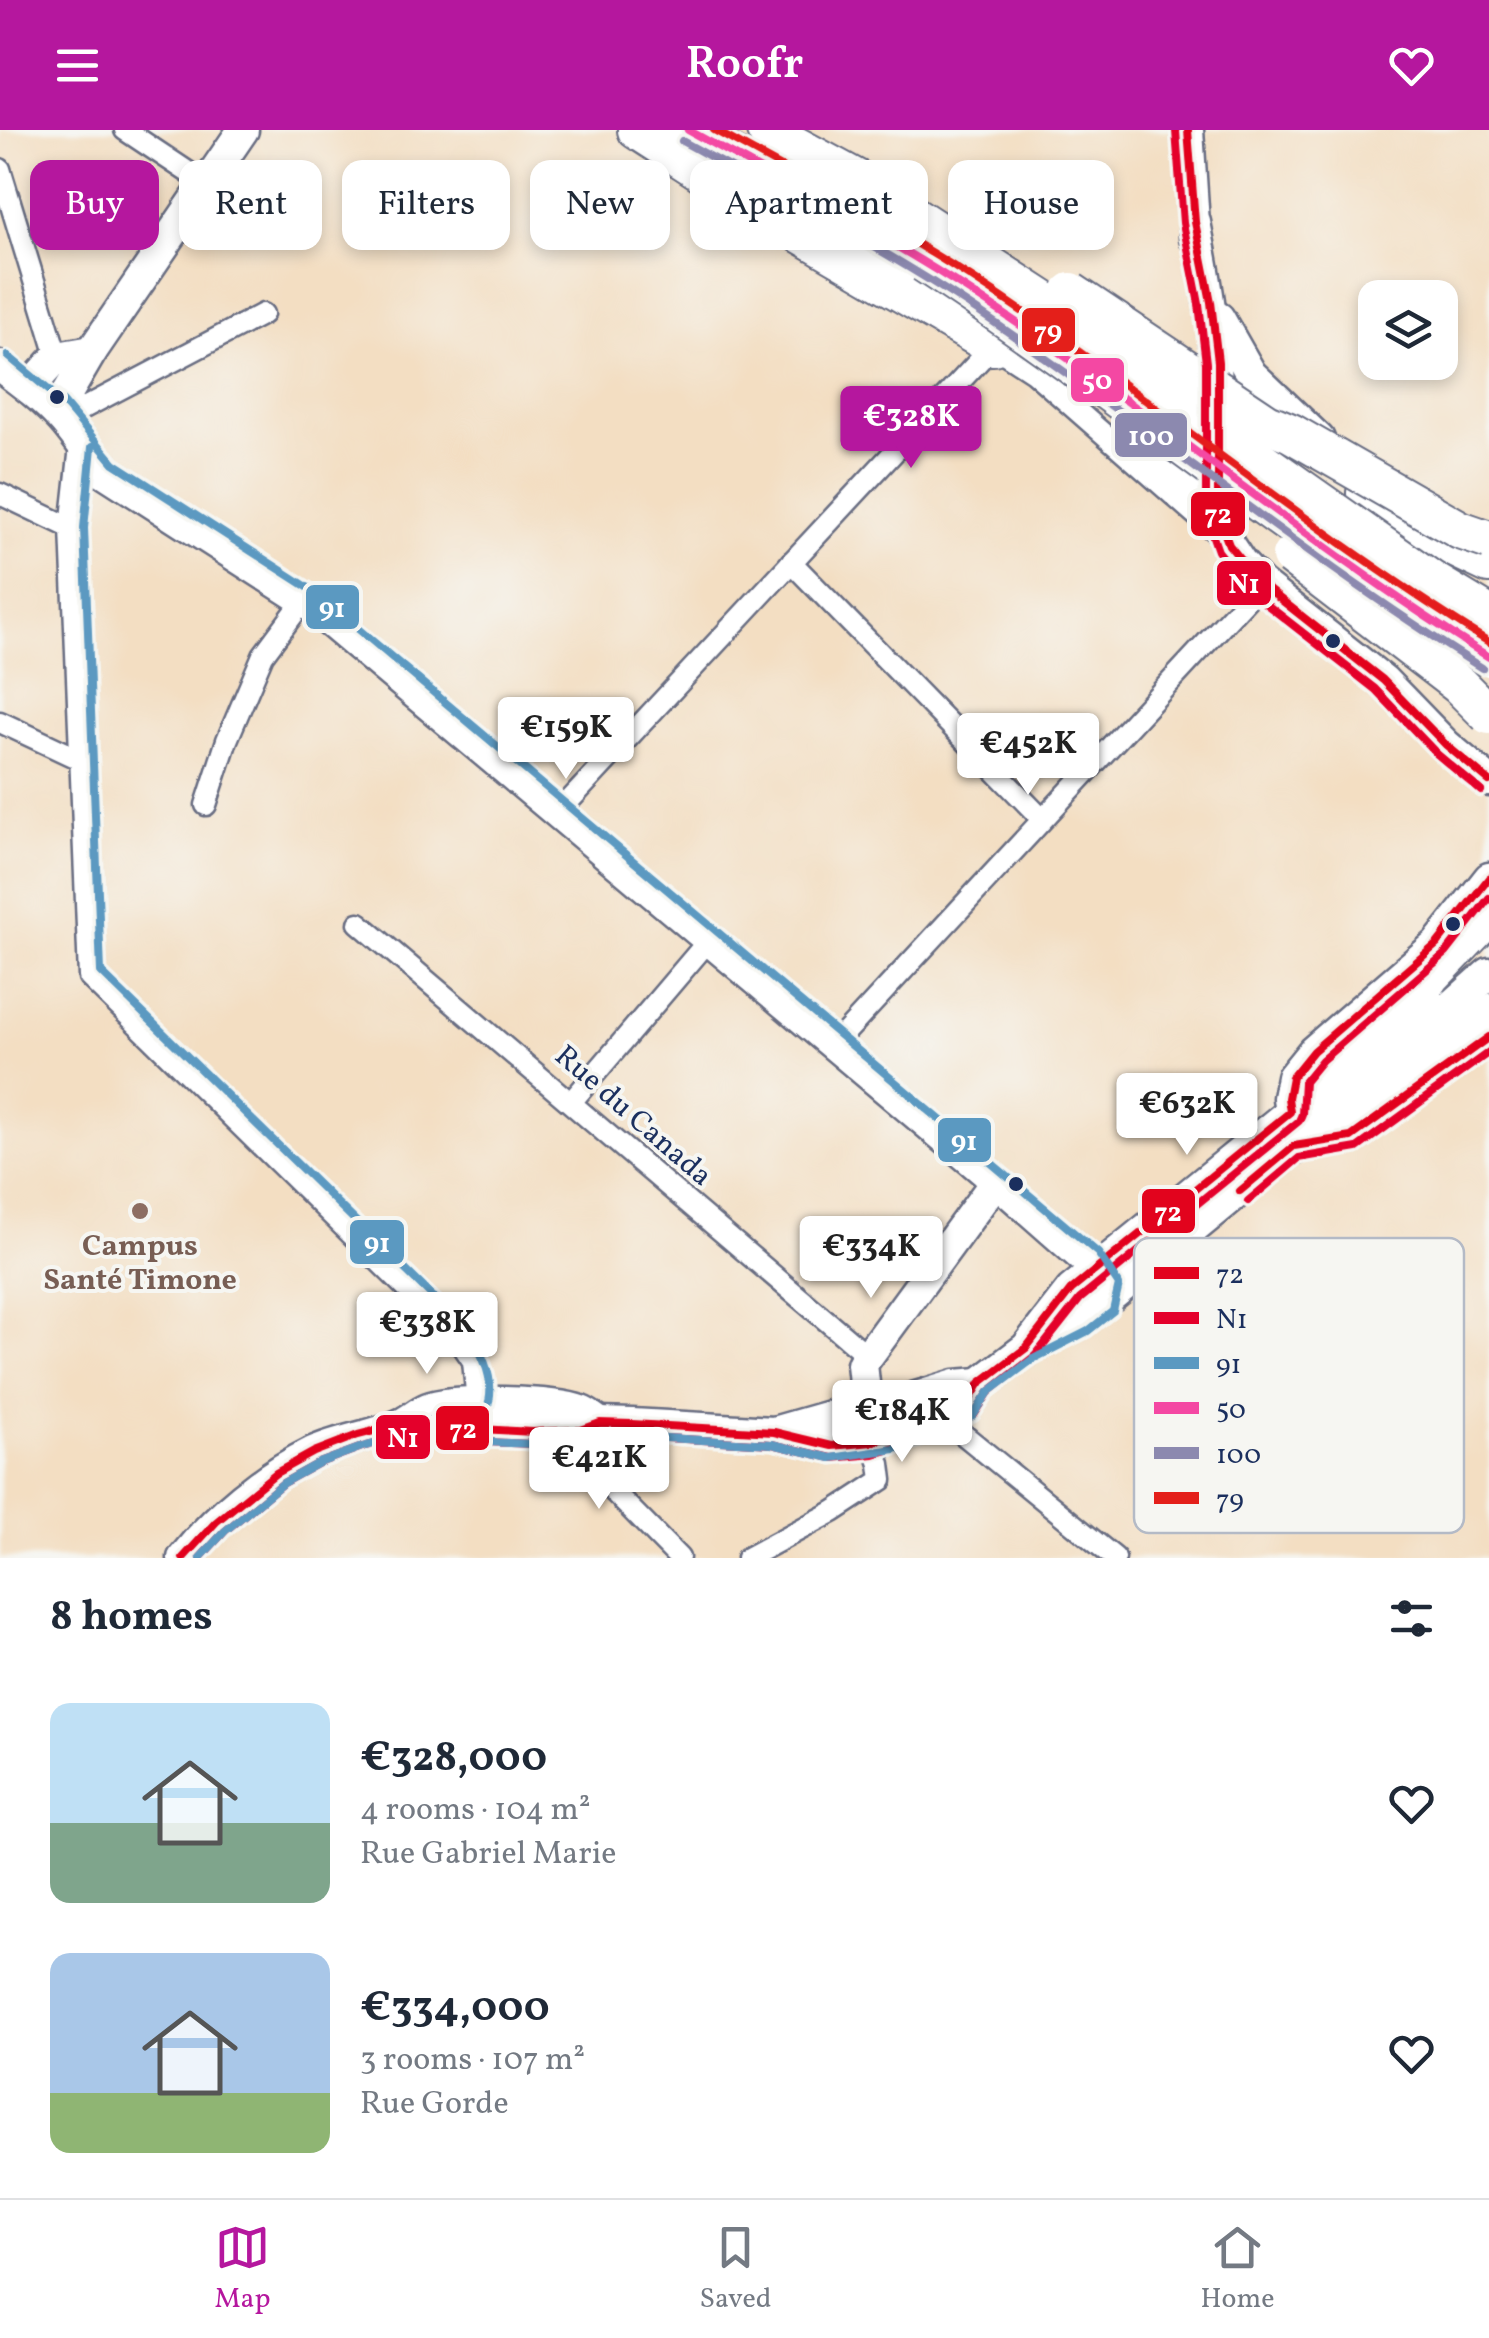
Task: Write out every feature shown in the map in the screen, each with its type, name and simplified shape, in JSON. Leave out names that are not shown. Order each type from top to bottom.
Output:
[{"type":"highway","points":[[637,130],[762,211],[993,346]]},
{"type":"highway","points":[[688,130],[782,154],[1459,685],[1489,714]]},
{"type":"highway","points":[[928,213],[992,243],[1098,309],[1430,536],[1489,564]]},
{"type":"highway","points":[[928,225],[1051,304],[1207,423],[1432,580],[1489,615]]},
{"type":"highway","points":[[924,263],[1018,324],[1384,592],[1489,657]]},
{"type":"highway","points":[[1267,423],[1460,530],[1489,540]]},
{"type":"highway","points":[[1409,1008],[1486,893]]},
{"type":"highway","points":[[1292,1129],[1334,1126],[1489,1013]]},
{"type":"street","points":[[124,130],[179,166]]},
{"type":"street","points":[[222,160],[243,130]]},
{"type":"street","points":[[1188,130],[1196,298],[1209,361]]},
{"type":"street","points":[[0,169],[57,357],[65,406],[80,446],[106,473],[304,600],[996,1181],[1097,1270],[1108,1287],[1105,1301]]},
{"type":"street","points":[[1195,222],[1211,302],[1209,361],[1218,516],[1228,545]]},
{"type":"street","points":[[65,406],[92,351],[179,224]]},
{"type":"street","points":[[1211,302],[1251,374]]},
{"type":"street","points":[[65,406],[263,314]]},
{"type":"street","points":[[557,814],[993,346],[1033,372],[1228,545],[1261,584],[1384,680],[1435,734],[1489,781]]},
{"type":"street","points":[[29,388],[57,357],[92,351]]},
{"type":"street","points":[[1209,361],[1231,364],[1251,374],[1319,439],[1448,532],[1489,549]]},
{"type":"street","points":[[0,366],[29,388],[65,406]]},
{"type":"street","points":[[80,446],[71,528],[89,977],[458,1339],[473,1361],[477,1402],[494,1430]]},
{"type":"street","points":[[0,494],[71,528]]},
{"type":"street","points":[[792,562],[1042,819]]},
{"type":"street","points":[[833,1046],[1261,584]]},
{"type":"street","points":[[206,805],[227,740],[263,655],[304,600]]},
{"type":"street","points":[[0,722],[81,760]]},
{"type":"street","points":[[1292,1129],[1288,1098],[1292,1077],[1313,1051],[1437,944],[1486,893]]},
{"type":"street","name":"Rue du Canada","points":[[359,923],[868,1356]]},
{"type":"street","points":[[572,1101],[708,941]]},
{"type":"street","points":[[1363,1066],[1409,1008],[1489,943]]},
{"type":"street","points":[[1173,1238],[1363,1066],[1489,973]]},
{"type":"street","points":[[1141,1238],[1292,1129],[1351,1138],[1489,1037]]},
{"type":"street","points":[[747,1558],[876,1486],[883,1473],[882,1439],[866,1409],[862,1364],[996,1181]]},
{"type":"street","points":[[1026,1348],[1072,1290],[1134,1243]]},
{"type":"street","points":[[400,1424],[430,1430],[555,1432],[582,1430],[600,1423],[774,1432],[832,1446],[882,1439],[966,1406],[980,1384],[1026,1348],[1081,1321],[1134,1274]]},
{"type":"street","points":[[774,1432],[955,1385],[980,1384]]},
{"type":"street","points":[[183,1558],[216,1522],[276,1473],[314,1452],[400,1424],[429,1407],[477,1402],[545,1405],[580,1411],[600,1423]]},
{"type":"street","points":[[943,1418],[1115,1558]]},
{"type":"street","points":[[555,1432],[679,1558]]},
{"type":"transit line","name":"50","points":[[688,130],[874,233],[983,300],[1360,571],[1489,657]]},
{"type":"transit line","name":"79","points":[[714,130],[873,218],[989,289],[1371,564],[1489,642]]},
{"type":"transit line","name":"72","points":[[1188,130],[1195,222],[1218,362],[1218,516],[1229,545],[1261,584],[1383,680],[1446,745],[1489,781]]},
{"type":"transit line","name":"N1","points":[[1176,131],[1183,223],[1206,363],[1206,517],[1218,551],[1252,593],[1375,689],[1437,754],[1481,791]]},
{"type":"transit line","name":"100","points":[[682,141],[870,244],[979,312],[1353,583],[1482,668]]},
{"type":"transit line","name":"91","points":[[8,356],[63,402],[114,463],[312,590],[1098,1253],[1119,1285],[1113,1311],[1088,1331],[1033,1359],[989,1392],[973,1416],[895,1449],[831,1458],[772,1444],[631,1436],[534,1444],[431,1442],[401,1437],[319,1463],[283,1483],[225,1531],[200,1558]]},
{"type":"transit line","name":"91","points":[[92,447],[84,528],[101,972],[473,1339],[489,1379],[486,1411],[433,1419],[400,1437]]},
{"type":"transit line","name":"72","points":[[1135,1238],[1290,1112],[1292,1077],[1313,1051],[1437,944],[1489,878]]},
{"type":"transit line","name":"N1","points":[[1155,1238],[1299,1121],[1304,1082],[1322,1060],[1446,953],[1489,898]]},
{"type":"transit line","name":"72","points":[[1240,1191],[1294,1146],[1351,1137],[1489,1037]]},
{"type":"transit line","name":"N1","points":[[1248,1201],[1299,1158],[1357,1148],[1489,1052]]},
{"type":"transit line","name":"72","points":[[183,1558],[216,1522],[276,1473],[314,1452],[401,1424],[431,1430],[533,1432],[581,1430],[600,1423],[632,1424],[774,1432],[832,1446],[872,1442],[920,1428],[966,1406],[980,1383],[1026,1348],[1071,1290],[1134,1239]]},
{"type":"transit line","name":"N1","points":[[200,1558],[225,1531],[283,1483],[319,1463],[401,1437],[431,1442],[534,1444],[631,1436],[772,1444],[832,1458],[874,1454],[924,1440],[974,1415],[989,1392],[1035,1356],[1080,1299],[1134,1255]]},
{"type":"place","name":"Campus Santé Timone","points":[[140,1211]]}]
